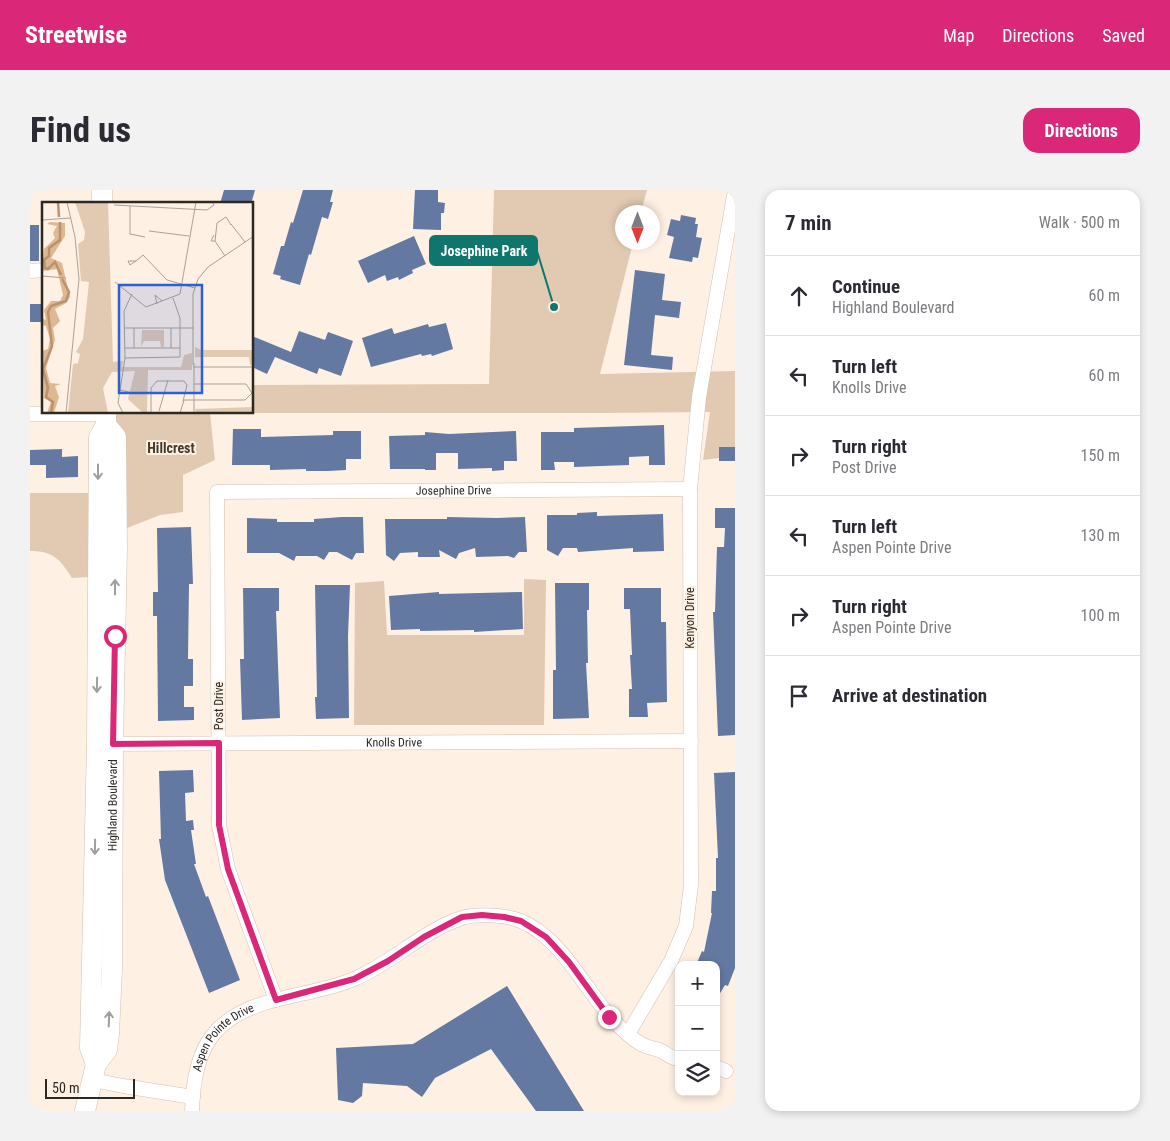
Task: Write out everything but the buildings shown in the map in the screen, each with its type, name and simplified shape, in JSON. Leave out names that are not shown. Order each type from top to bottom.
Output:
[{"type":"main road","name":"Highland Boulevard","points":[[85,1111],[95,1072],[108,1050],[112,969],[105,744],[116,548],[116,437],[106,417]]},
{"type":"street","name":"Kenyon Drive","points":[[628,1034],[671,961],[686,926],[691,885],[690,489],[699,397],[735,190]]},
{"type":"street","points":[[30,414],[106,417]]},
{"type":"street","name":"Josephine Drive","points":[[217,492],[690,489]]},
{"type":"street","name":"Post Drive","points":[[217,492],[219,825],[228,869],[276,1000]]},
{"type":"street","name":"Knolls Drive","points":[[105,744],[690,741]]},
{"type":"street","name":"Aspen Pointe Drive","points":[[192,1111],[198,1066],[204,1051],[216,1031],[229,1020],[247,1010],[276,1000],[354,979],[388,961],[424,937],[462,917],[482,915],[521,921],[546,937],[569,962],[609,1017],[642,1045],[661,1050],[675,1059]]},
{"type":"street","points":[[95,1072],[123,1086],[193,1097]]},
{"type":"shaded area","points":[[494,190],[647,190],[643,205],[615,205],[615,250],[631,250],[600,374],[735,371],[735,456],[703,460],[710,412],[254,413],[254,385],[489,384]]},
{"type":"shaded area","points":[[116,414],[210,414],[215,460],[183,475],[183,512],[160,515],[117,532]]},
{"type":"shaded area","points":[[30,493],[90,493],[88,577],[72,578],[55,557],[38,551],[30,551]]},
{"type":"shaded area","points":[[524,579],[546,580],[544,725],[354,725],[355,583],[384,581],[387,635],[524,635]]},
{"type":"place","name":"Josephine Park","points":[[554,307]]},
{"type":"district","name":"Hillcrest","points":[[171,448]]},
{"type":"route","points":[[115,636],[113,744],[219,743],[219,825],[228,869],[276,1000],[354,979],[388,961],[424,937],[462,917],[482,915],[521,921],[546,937],[569,962],[609,1017]]}]
